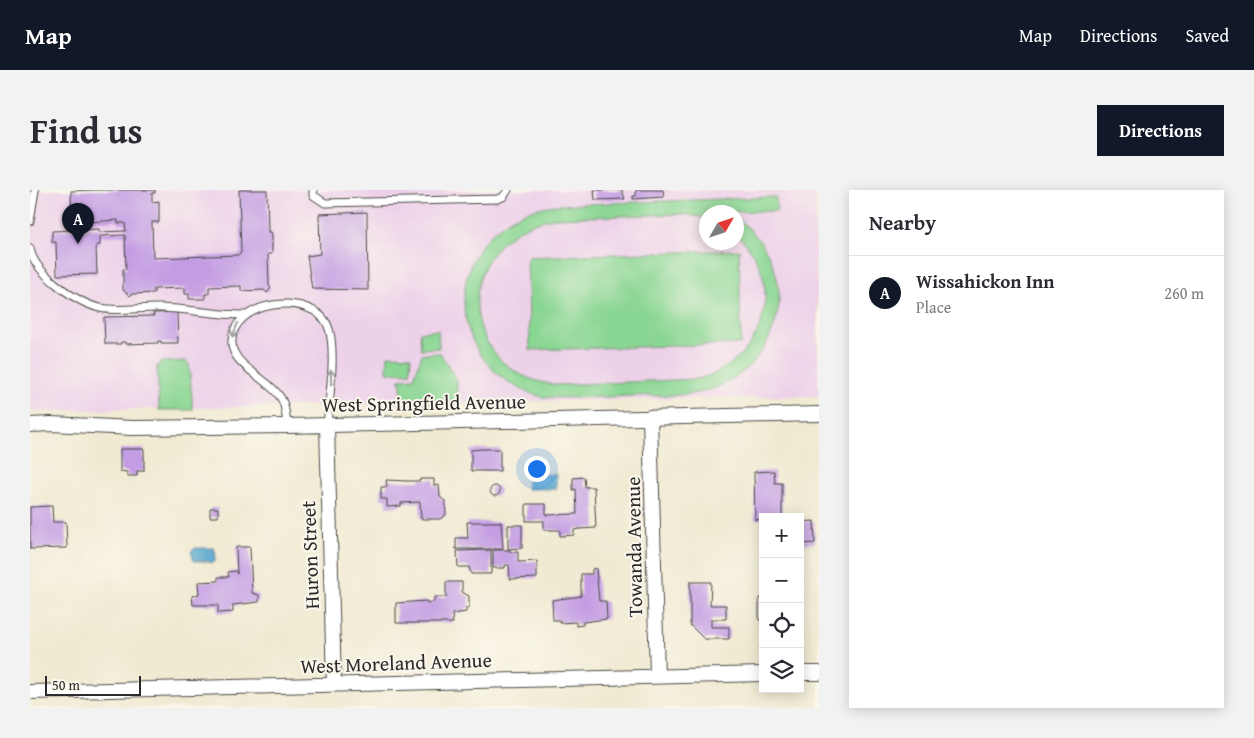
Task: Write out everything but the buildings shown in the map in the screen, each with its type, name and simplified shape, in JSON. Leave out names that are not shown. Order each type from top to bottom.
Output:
[{"type":"street","name":"West Springfield Avenue","points":[[30,425],[51,424],[133,428],[287,426],[819,414]]},
{"type":"street","points":[[30,417],[51,424]]},
{"type":"street","name":"Towanda Avenue","points":[[650,417],[657,676]]},
{"type":"street","name":"Huron Street","points":[[327,425],[334,684]]},
{"type":"street","points":[[804,673],[819,673]]},
{"type":"street","name":"West Moreland Avenue","points":[[30,692],[759,674]]},
{"type":"lane","points":[[30,221],[35,190]]},
{"type":"lane","points":[[312,190],[313,195],[318,200],[325,202],[496,199],[503,197],[508,190]]},
{"type":"lane","points":[[30,248],[34,260],[41,270],[80,299],[99,308],[160,308],[245,315]]},
{"type":"lane","points":[[287,426],[286,409],[281,398],[234,353],[232,345],[234,330],[245,315],[259,308],[295,305],[308,307],[324,319],[330,335],[332,374],[327,425]]},
{"type":"shaded area","points":[[30,190],[815,190],[819,396],[30,411]]},
{"type":"green space","points":[[776,197],[777,211],[744,211],[744,205],[699,205],[699,217],[682,214],[554,218],[519,230],[495,250],[481,276],[477,304],[483,333],[498,357],[523,376],[558,385],[698,379],[721,370],[740,356],[753,338],[762,318],[765,297],[762,275],[753,254],[744,243],[744,224],[755,235],[768,255],[777,278],[779,290],[779,303],[771,334],[755,360],[744,371],[717,387],[684,395],[542,397],[506,380],[481,356],[467,326],[464,294],[472,263],[490,236],[518,215],[556,205]]},
{"type":"green space","points":[[739,250],[741,344],[530,350],[527,257]]},
{"type":"green space","points":[[438,330],[439,348],[421,349],[420,332]]},
{"type":"green space","points":[[440,353],[457,380],[457,402],[403,404],[400,379],[414,378],[422,354]]},
{"type":"green space","points":[[388,355],[411,356],[410,373],[387,372]]},
{"type":"green space","points":[[186,361],[189,364],[193,410],[159,410],[157,366],[161,362]]},
{"type":"water","points":[[556,474],[556,489],[527,489],[527,475]]},
{"type":"water","points":[[194,548],[214,548],[215,561],[210,563],[208,561],[194,561],[191,551]]},
{"type":"place","name":"Wissahickon Inn","points":[[78,244]]}]
